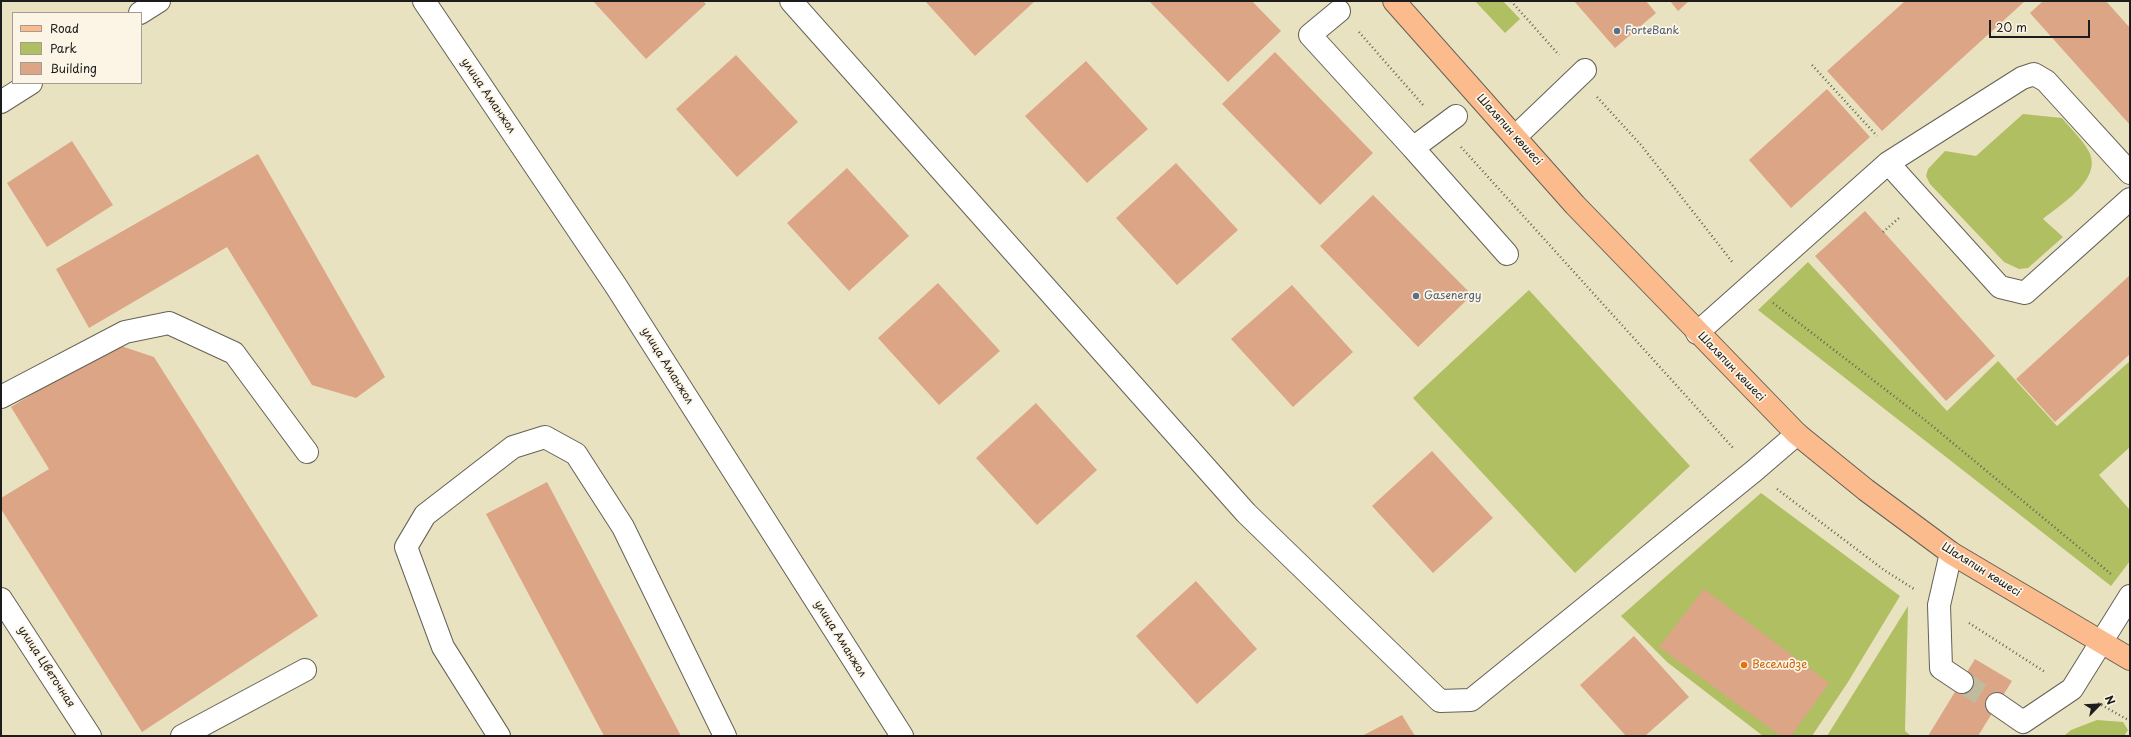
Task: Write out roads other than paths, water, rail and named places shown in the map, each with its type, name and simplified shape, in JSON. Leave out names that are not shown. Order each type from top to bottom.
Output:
[{"type":"main road","name":"Шаляпин көшесі","points":[[1394,1],[1575,205],[1697,333],[1797,434],[1866,490],[1951,553],[2130,659]]},
{"type":"street","points":[[142,12],[159,1]]},
{"type":"street","name":"улица Аманжол","points":[[424,1],[616,286],[902,736]]},
{"type":"street","points":[[791,1],[1246,513],[1440,701],[1471,700],[1754,471],[1797,434]]},
{"type":"street","points":[[1339,11],[1310,35],[1507,254]]},
{"type":"street","points":[[1515,137],[1582,73]]},
{"type":"street","points":[[1697,333],[1892,160],[2022,78],[2034,74],[2046,81],[2130,173]]},
{"type":"street","points":[[1,102],[29,84]]},
{"type":"street","points":[[1413,148],[1449,121]]},
{"type":"street","points":[[1892,160],[2000,287],[2025,293],[2130,199]]},
{"type":"street","points":[[1,397],[125,332],[169,323],[234,353],[307,452]]},
{"type":"street","points":[[499,736],[443,646],[406,547],[425,515],[513,446],[545,437],[576,454],[623,527],[725,736]]},
{"type":"street","points":[[1951,553],[1939,605],[1942,668],[1962,682]]},
{"type":"street","points":[[1997,704],[2023,722],[2072,689],[2130,596]]},
{"type":"street","name":"улица Цветочная","points":[[1,598],[90,736]]},
{"type":"street","points":[[182,736],[306,670]]},
{"type":"tunnel","points":[[1962,682],[1997,704]]},
{"type":"place","name":"ForteBank","points":[[1617,31]]},
{"type":"place","name":"Gasenergy","points":[[1416,296]]},
{"type":"place","name":"Веселидзе","points":[[1744,665]]}]
